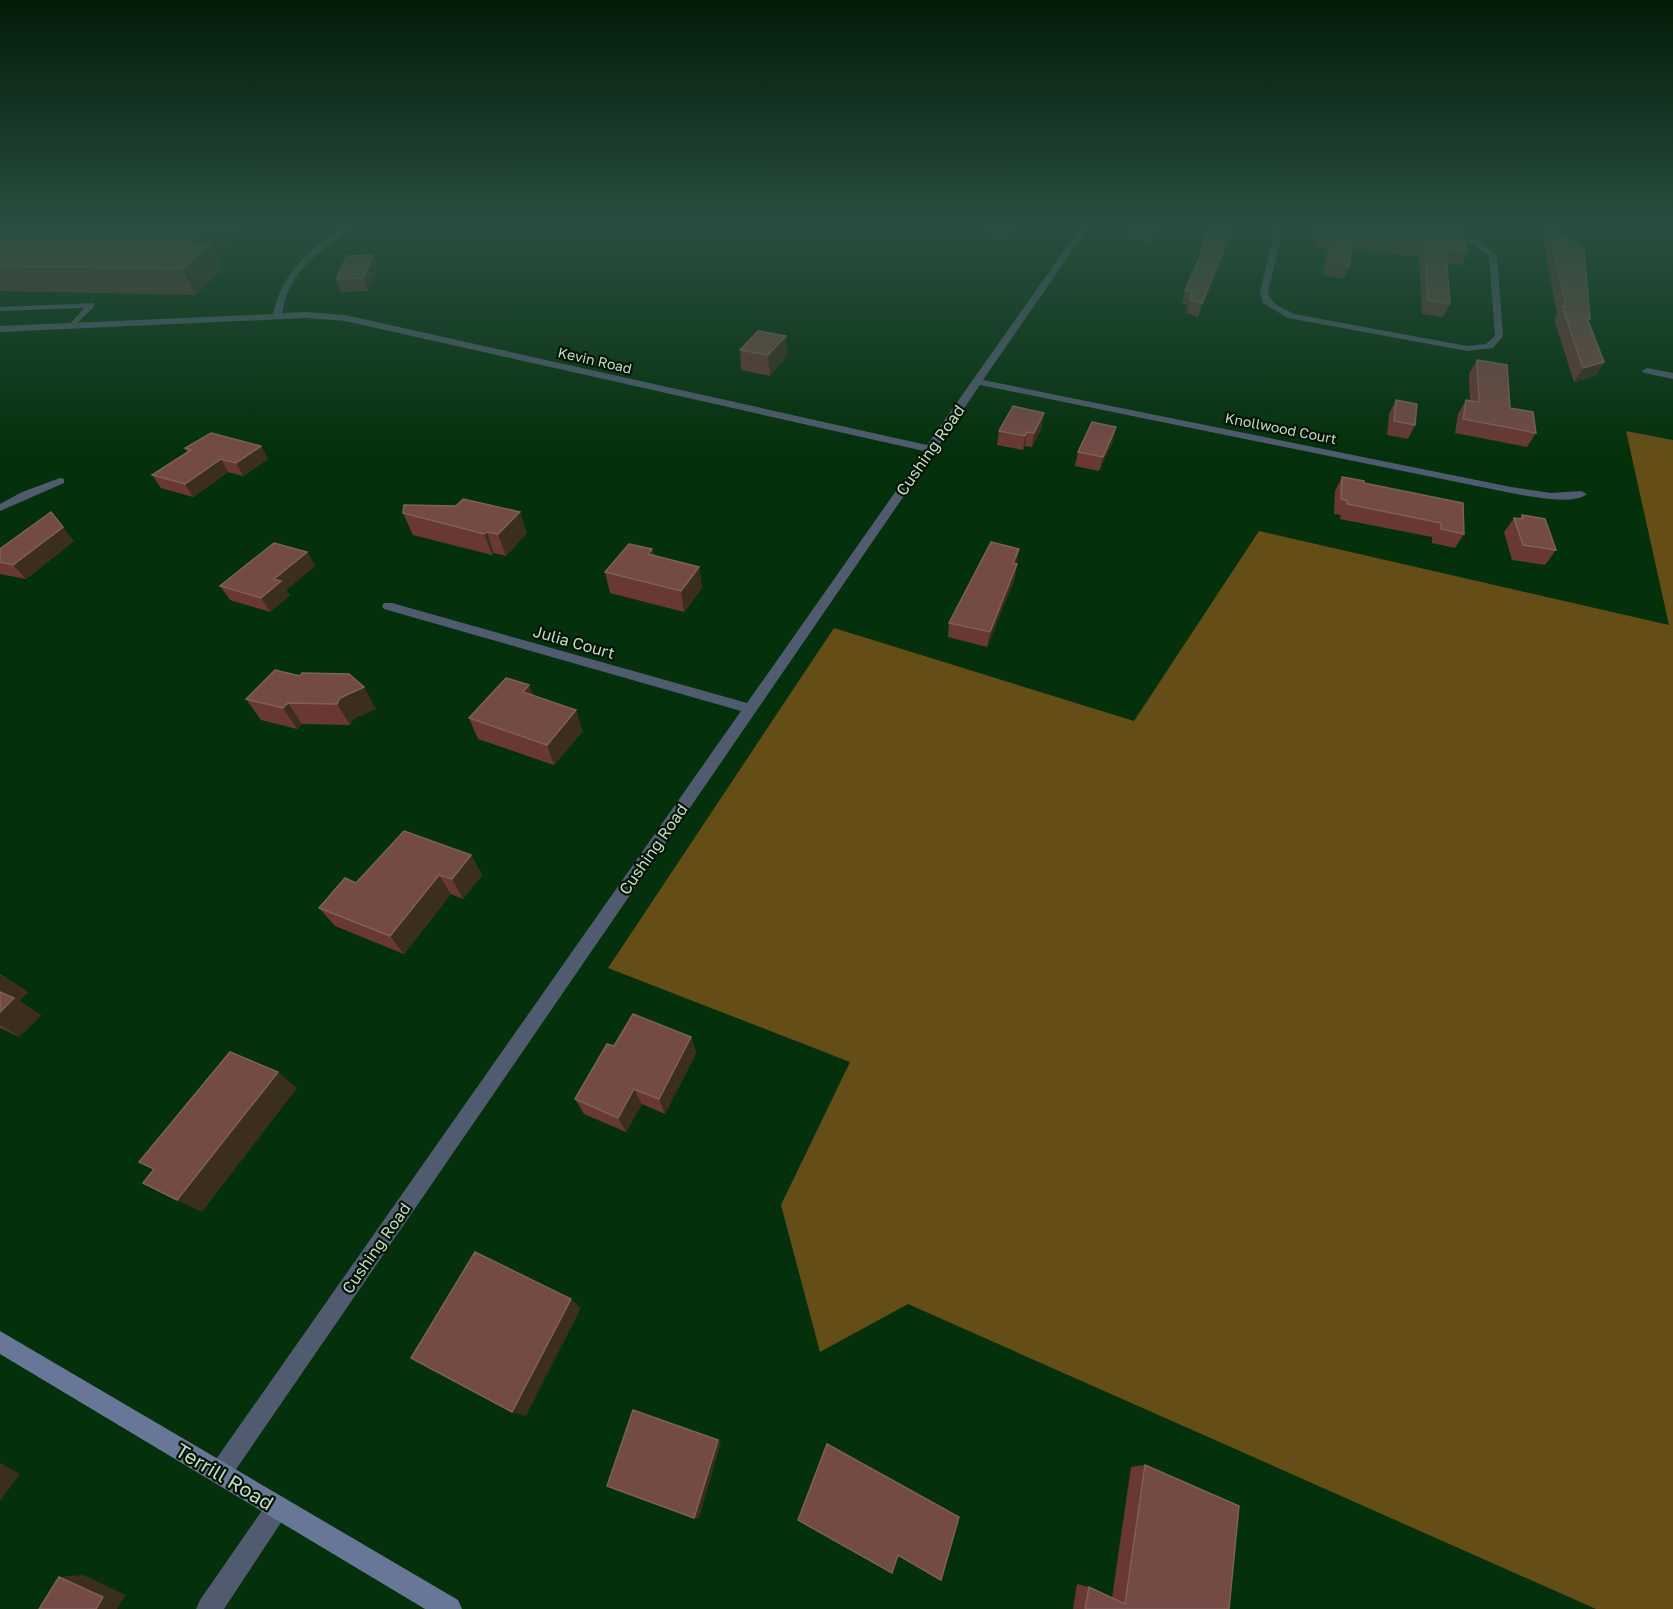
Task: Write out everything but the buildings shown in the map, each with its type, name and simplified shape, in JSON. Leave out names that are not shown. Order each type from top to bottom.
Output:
[{"type":"street","points":[[277,316],[280,300]]},
{"type":"street","name":"Cushing Road","points":[[220,1473],[1034,300]]},
{"type":"street","points":[[1266,300],[1271,306],[1291,316],[1444,346],[1478,349],[1497,342],[1499,336],[1496,300]]},
{"type":"street","name":"Kevin Road","points":[[0,329],[306,315],[345,318],[930,449]]},
{"type":"street","points":[[1647,371],[1673,376]]},
{"type":"street","name":"Knollwood Court","points":[[977,381],[1511,490],[1551,496],[1581,494]]},
{"type":"street","points":[[0,508],[26,494],[60,481]]},
{"type":"street","name":"Julia Court","points":[[388,606],[750,709]]},
{"type":"street","name":"Terrill Road","points":[[0,1342],[449,1609]]},
{"type":"street","points":[[209,1609],[278,1507]]},
{"type":"lane","points":[[0,309],[91,305],[73,325]]},
{"type":"shaded area","points":[[1626,431],[1673,440],[1673,1609],[1596,1609],[908,1304],[820,1352],[781,1205],[850,1062],[608,968],[834,628],[1134,721],[1259,531],[1669,625]]}]
